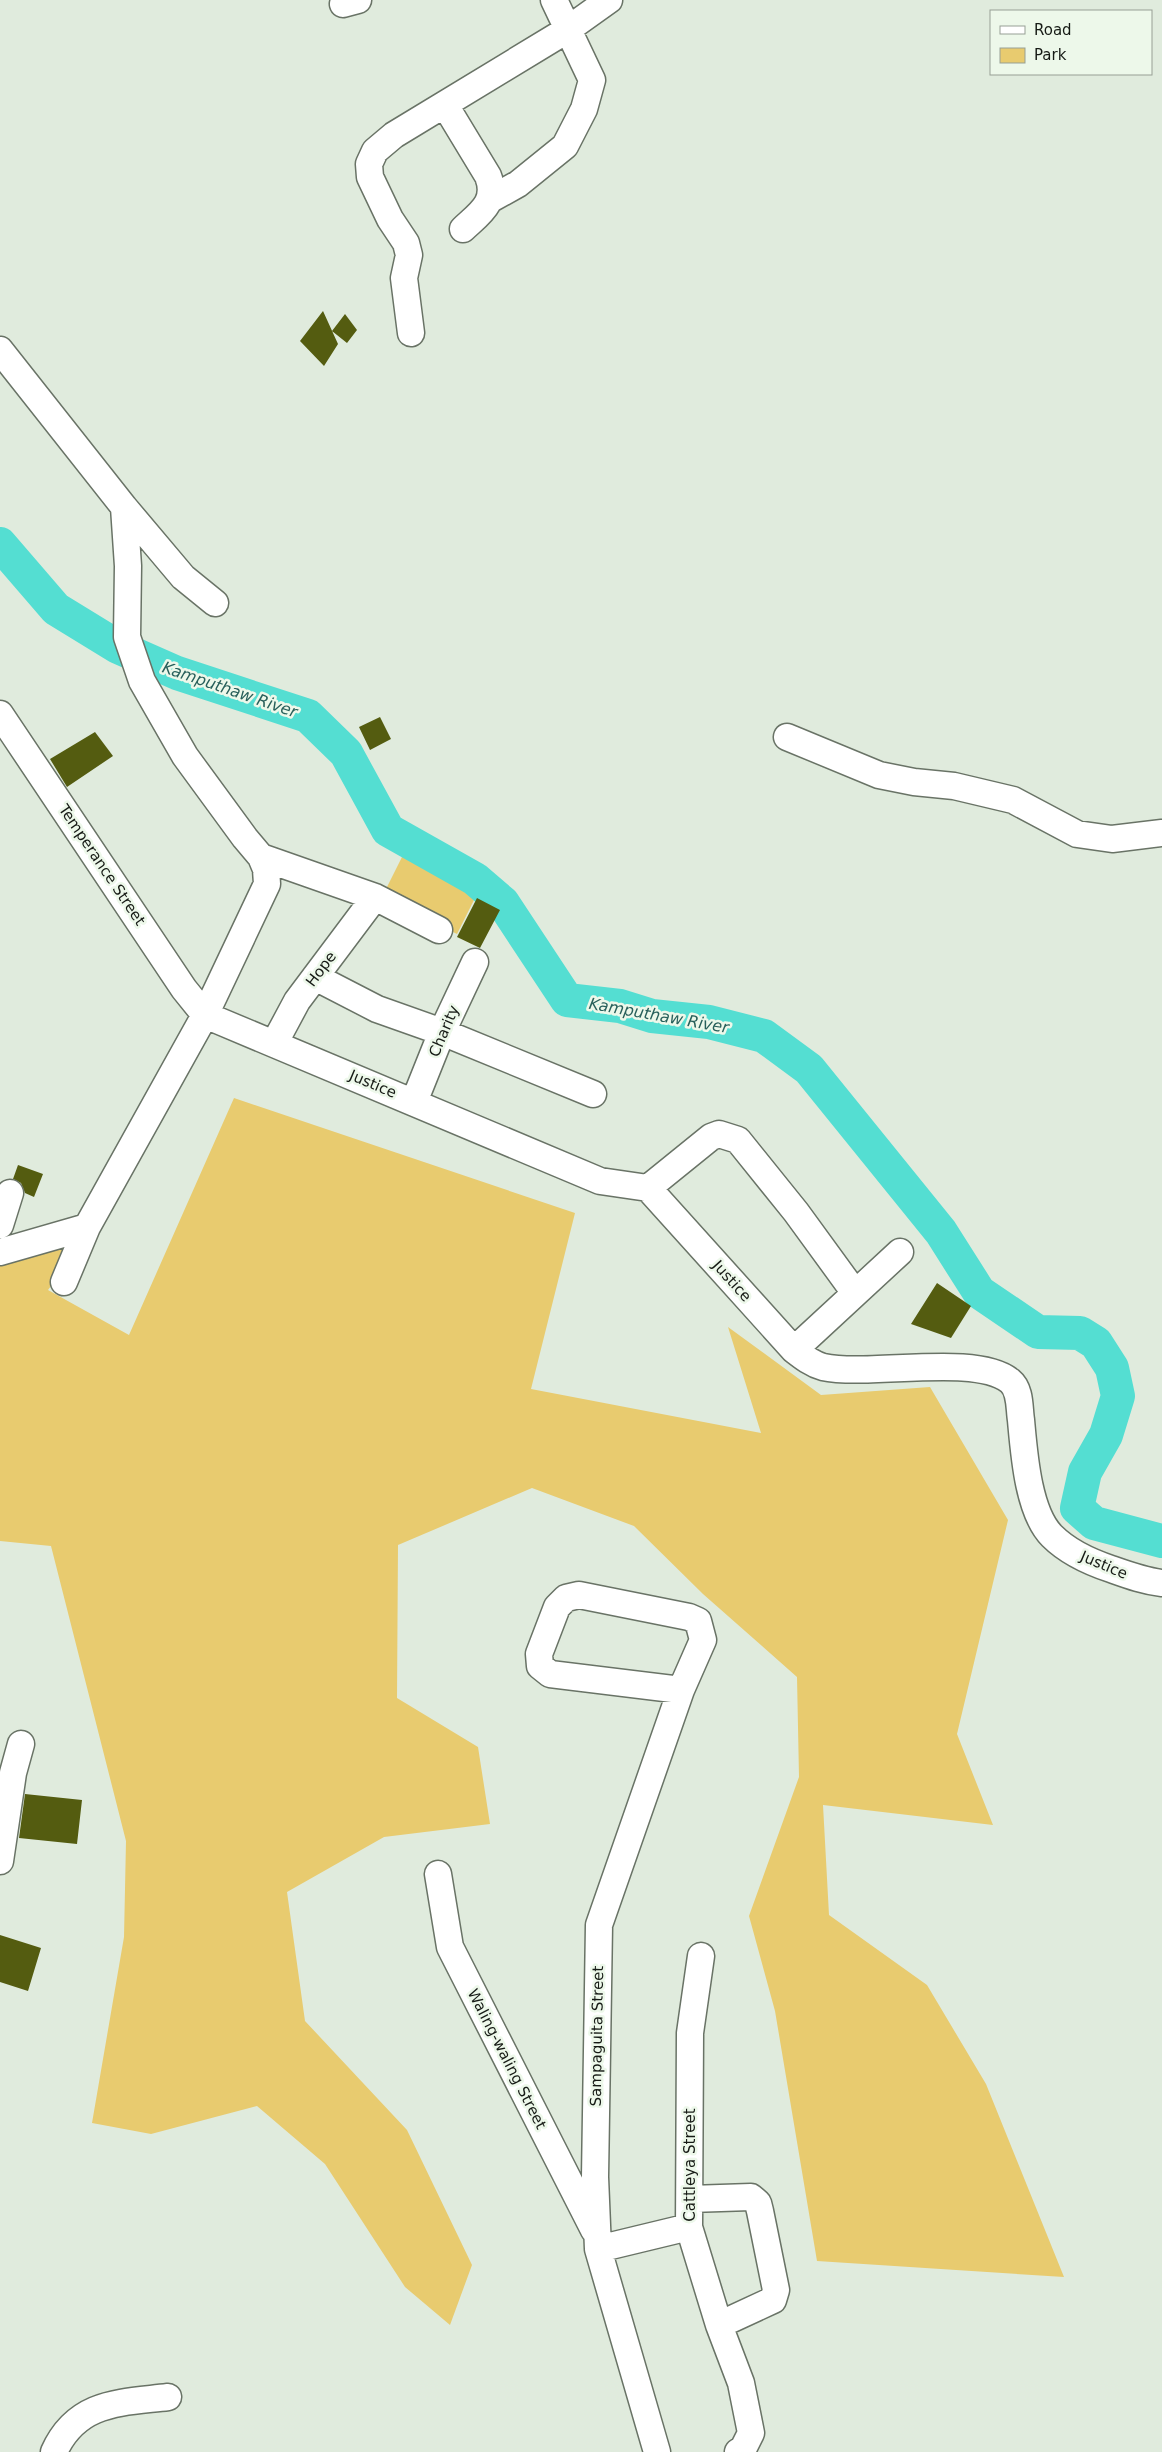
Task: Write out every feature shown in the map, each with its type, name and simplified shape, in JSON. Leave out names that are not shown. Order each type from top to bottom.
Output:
[{"type":"street","points":[[463,229],[483,210],[491,199],[518,184],[565,146],[584,109],[592,80],[554,0]]},
{"type":"street","points":[[411,333],[404,278],[409,255],[406,243],[390,219],[370,178],[369,164],[375,151],[394,135],[567,30],[609,0]]},
{"type":"street","points":[[445,105],[488,176],[493,187],[491,199]]},
{"type":"street","points":[[0,350],[124,507],[183,577],[215,603]]},
{"type":"street","points":[[64,1282],[87,1227],[205,1015],[266,884],[266,869],[261,857],[185,756],[142,681],[127,637],[128,566],[124,507]]},
{"type":"street","name":"Temperance Street","points":[[0,714],[184,989],[205,1015]]},
{"type":"street","points":[[787,737],[878,775],[914,782],[954,786],[1013,800],[1077,834],[1112,838],[1162,833]]},
{"type":"street","points":[[261,857],[375,897],[439,930]]},
{"type":"street","name":"Hope","points":[[274,1044],[297,1001],[375,897]]},
{"type":"street","name":"Charity","points":[[414,1102],[442,1032],[475,962]]},
{"type":"street","points":[[315,977],[377,1009],[442,1032],[545,1077],[593,1094]]},
{"type":"street","name":"Justice","points":[[205,1015],[600,1181],[648,1188],[794,1350],[808,1361],[822,1367],[854,1369],[969,1368],[993,1373],[1010,1380],[1018,1393],[1026,1476],[1034,1502],[1051,1536],[1089,1562],[1145,1581],[1162,1583]]},
{"type":"street","points":[[648,1188],[711,1137],[719,1134],[738,1140],[796,1212],[855,1293]]},
{"type":"street","points":[[0,1225],[10,1193]]},
{"type":"street","points":[[0,1252],[87,1227]]},
{"type":"street","points":[[794,1350],[900,1252]]},
{"type":"street","name":"Sampaguita Street","points":[[657,2452],[598,2243],[596,2176],[599,1925],[681,1690],[703,1640],[698,1622],[689,1616],[579,1595],[566,1598],[557,1607],[539,1654],[540,1666],[550,1674],[681,1690]]},
{"type":"street","points":[[0,1861],[13,1773],[21,1744]]},
{"type":"street","name":"Waling-waling Street","points":[[438,1874],[450,1947],[598,2243]]},
{"type":"street","name":"Cattleya Street","points":[[701,1956],[690,2033],[689,2227],[719,2326],[741,2383],[752,2433],[743,2448],[738,2452]]},
{"type":"street","points":[[690,2199],[751,2197],[758,2203],[760,2211],[776,2290],[773,2300],[719,2326]]},
{"type":"street","points":[[598,2243],[689,2227]]},
{"type":"street","points":[[54,2452],[71,2424],[87,2413],[107,2405],[168,2397]]},
{"type":"green space","points":[[403,855],[478,892],[457,934],[382,897]]},
{"type":"green space","points":[[234,1098],[575,1213],[531,1389],[761,1433],[728,1327],[821,1395],[930,1387],[1008,1520],[957,1734],[993,1825],[823,1805],[829,1915],[927,1985],[986,2084],[1064,2277],[817,2261],[775,2011],[749,1916],[799,1777],[797,1677],[703,1594],[634,1526],[532,1488],[398,1545],[397,1698],[478,1747],[490,1824],[384,1837],[287,1892],[305,2021],[407,2130],[472,2265],[450,2325],[405,2287],[325,2164],[257,2106],[151,2134],[92,2123],[124,1937],[126,1841],[51,1546],[0,1541],[0,1262],[68,1240],[59,1275],[48,1290],[129,1335]]},
{"type":"building","points":[[323,311],[338,344],[324,366],[300,341]]},
{"type":"building","points":[[345,314],[357,330],[347,343],[332,331]]},
{"type":"building","points":[[380,717],[391,739],[370,750],[359,727]]},
{"type":"building","points":[[95,732],[113,756],[67,787],[50,759]]},
{"type":"building","points":[[477,898],[500,910],[480,948],[457,937]]},
{"type":"building","points":[[18,1165],[43,1174],[34,1197],[25,1193],[21,1183],[13,1179]]},
{"type":"building","points":[[937,1283],[971,1306],[951,1338],[911,1324]]},
{"type":"building","points":[[25,1794],[82,1800],[77,1844],[19,1838]]},
{"type":"building","points":[[0,1935],[41,1948],[28,1991],[0,1982]]},
{"type":"waterway","name":"Kamputhaw River","points":[[0,544],[56,609],[118,647],[177,673],[308,716],[346,753],[388,830],[475,879],[503,903],[567,1000],[620,1006],[652,1016],[709,1022],[764,1036],[809,1069],[941,1232],[979,1292],[1038,1332],[1080,1333],[1096,1343],[1112,1368],[1118,1396],[1106,1435],[1085,1472],[1077,1508],[1094,1523],[1162,1541]]}]
